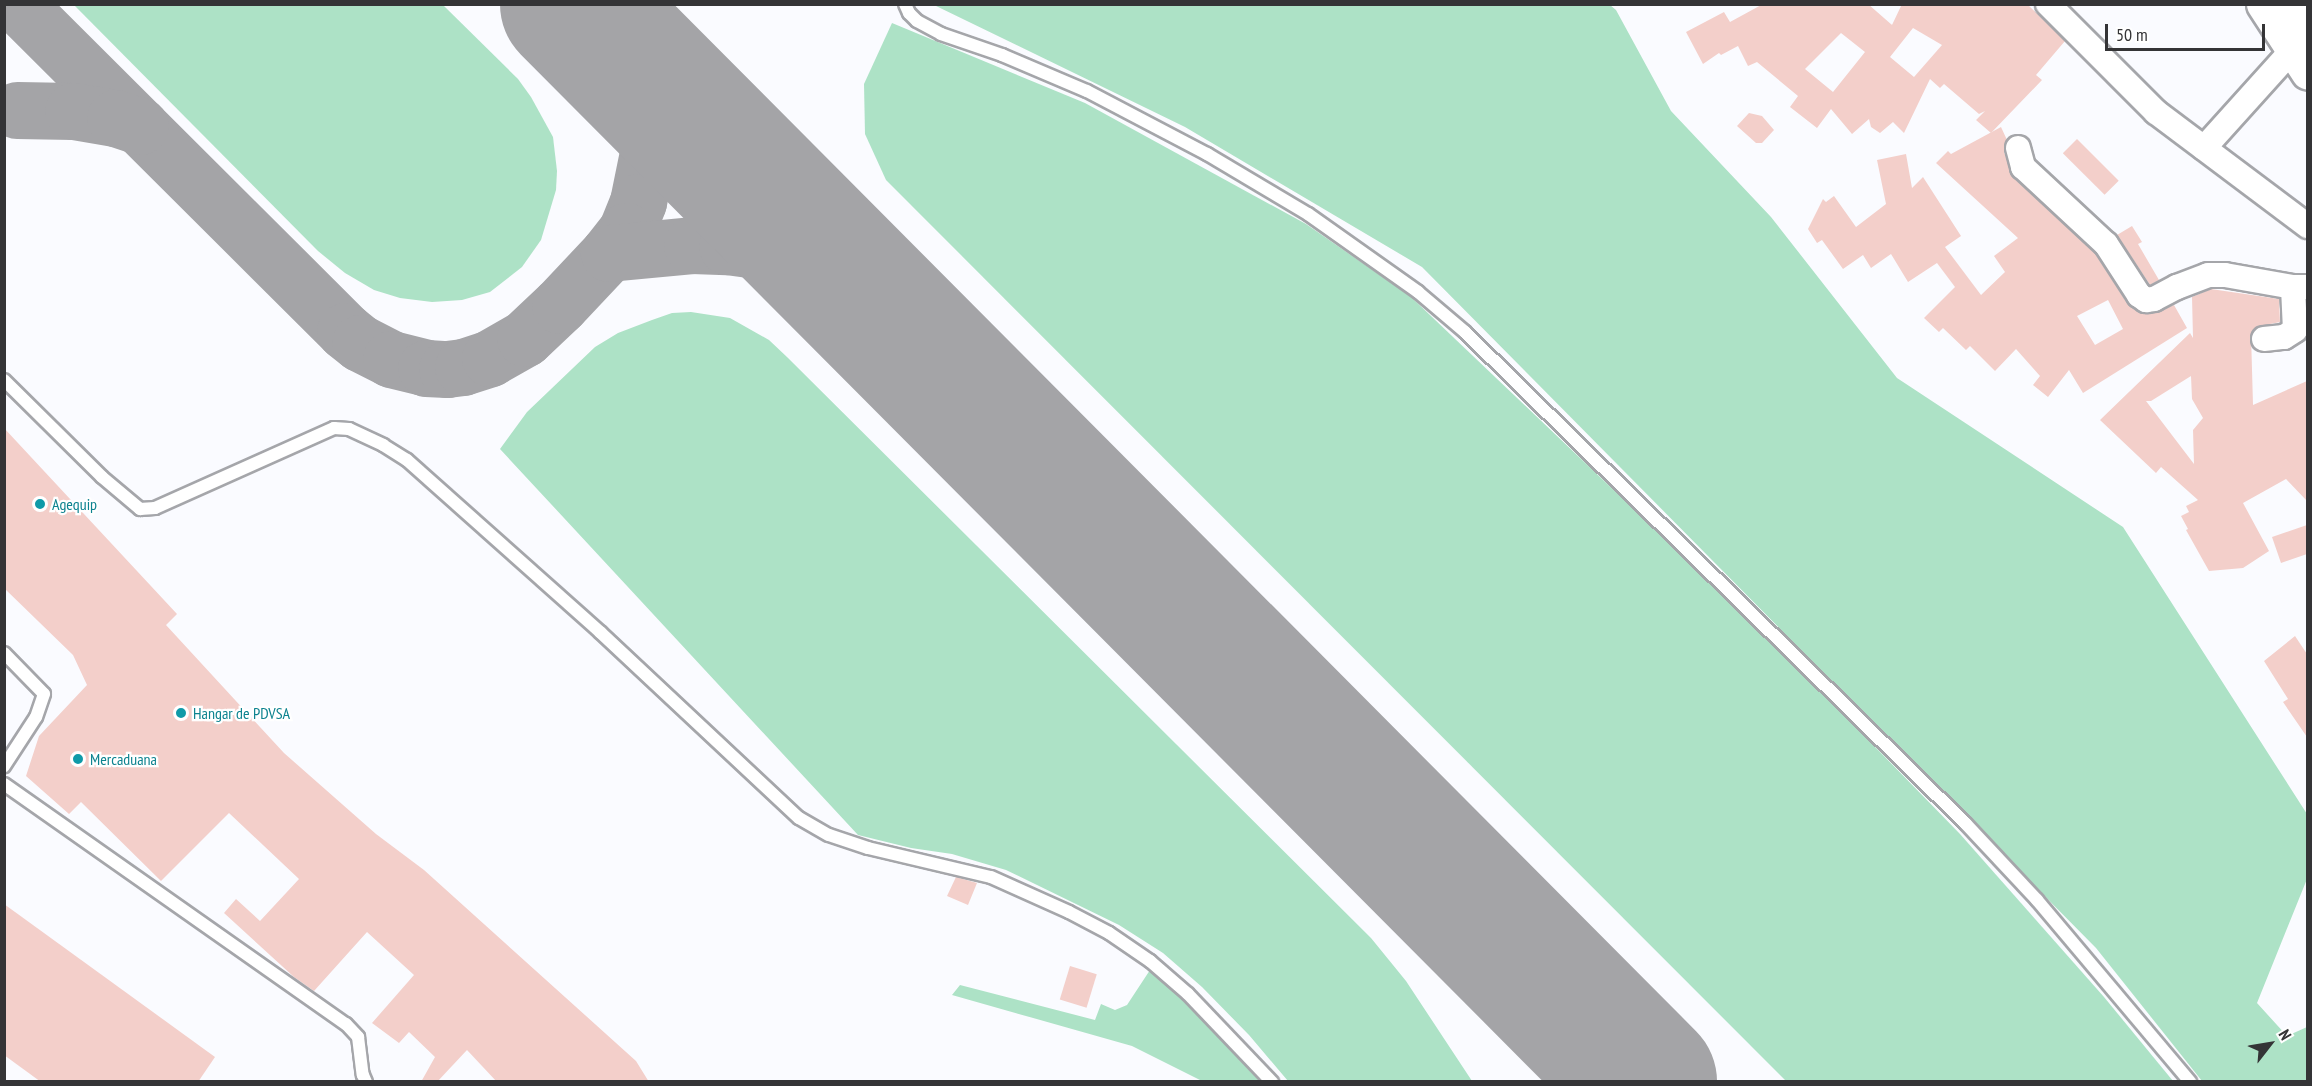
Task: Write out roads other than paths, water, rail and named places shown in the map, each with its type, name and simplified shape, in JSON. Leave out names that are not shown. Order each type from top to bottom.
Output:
[{"type":"street","points":[[2048,4],[2156,112],[2307,226]]},
{"type":"street","points":[[2204,148],[2303,53],[2263,4]]},
{"type":"street","points":[[2299,4],[2307,18]]},
{"type":"street","points":[[2018,148],[2023,167],[2106,244],[2139,294],[2146,300],[2154,299],[2176,287],[2208,276],[2225,274],[2300,287],[2295,330],[2284,337],[2264,339]]},
{"type":"lane","points":[[905,4],[909,13],[918,21],[941,34],[1002,55],[1087,91],[1207,154],[1308,214],[1418,292],[1465,332],[1966,824],[2045,909],[2190,1082]]},
{"type":"lane","points":[[4,380],[109,483],[140,509],[155,508],[334,428],[349,429],[383,445],[406,460],[600,632],[800,818],[829,836],[868,848],[991,877],[1069,912],[1109,933],[1150,961],[1188,994],[1272,1082]]},
{"type":"lane","points":[[4,653],[44,694],[36,717],[4,766]]},
{"type":"lane","points":[[4,784],[346,1024],[358,1037],[366,1082]]},
{"type":"place","name":"Agequip","points":[[40,504]]},
{"type":"place","name":"Hangar de PDVSA","points":[[181,713]]},
{"type":"place","name":"Mercaduana","points":[[78,759]]}]
